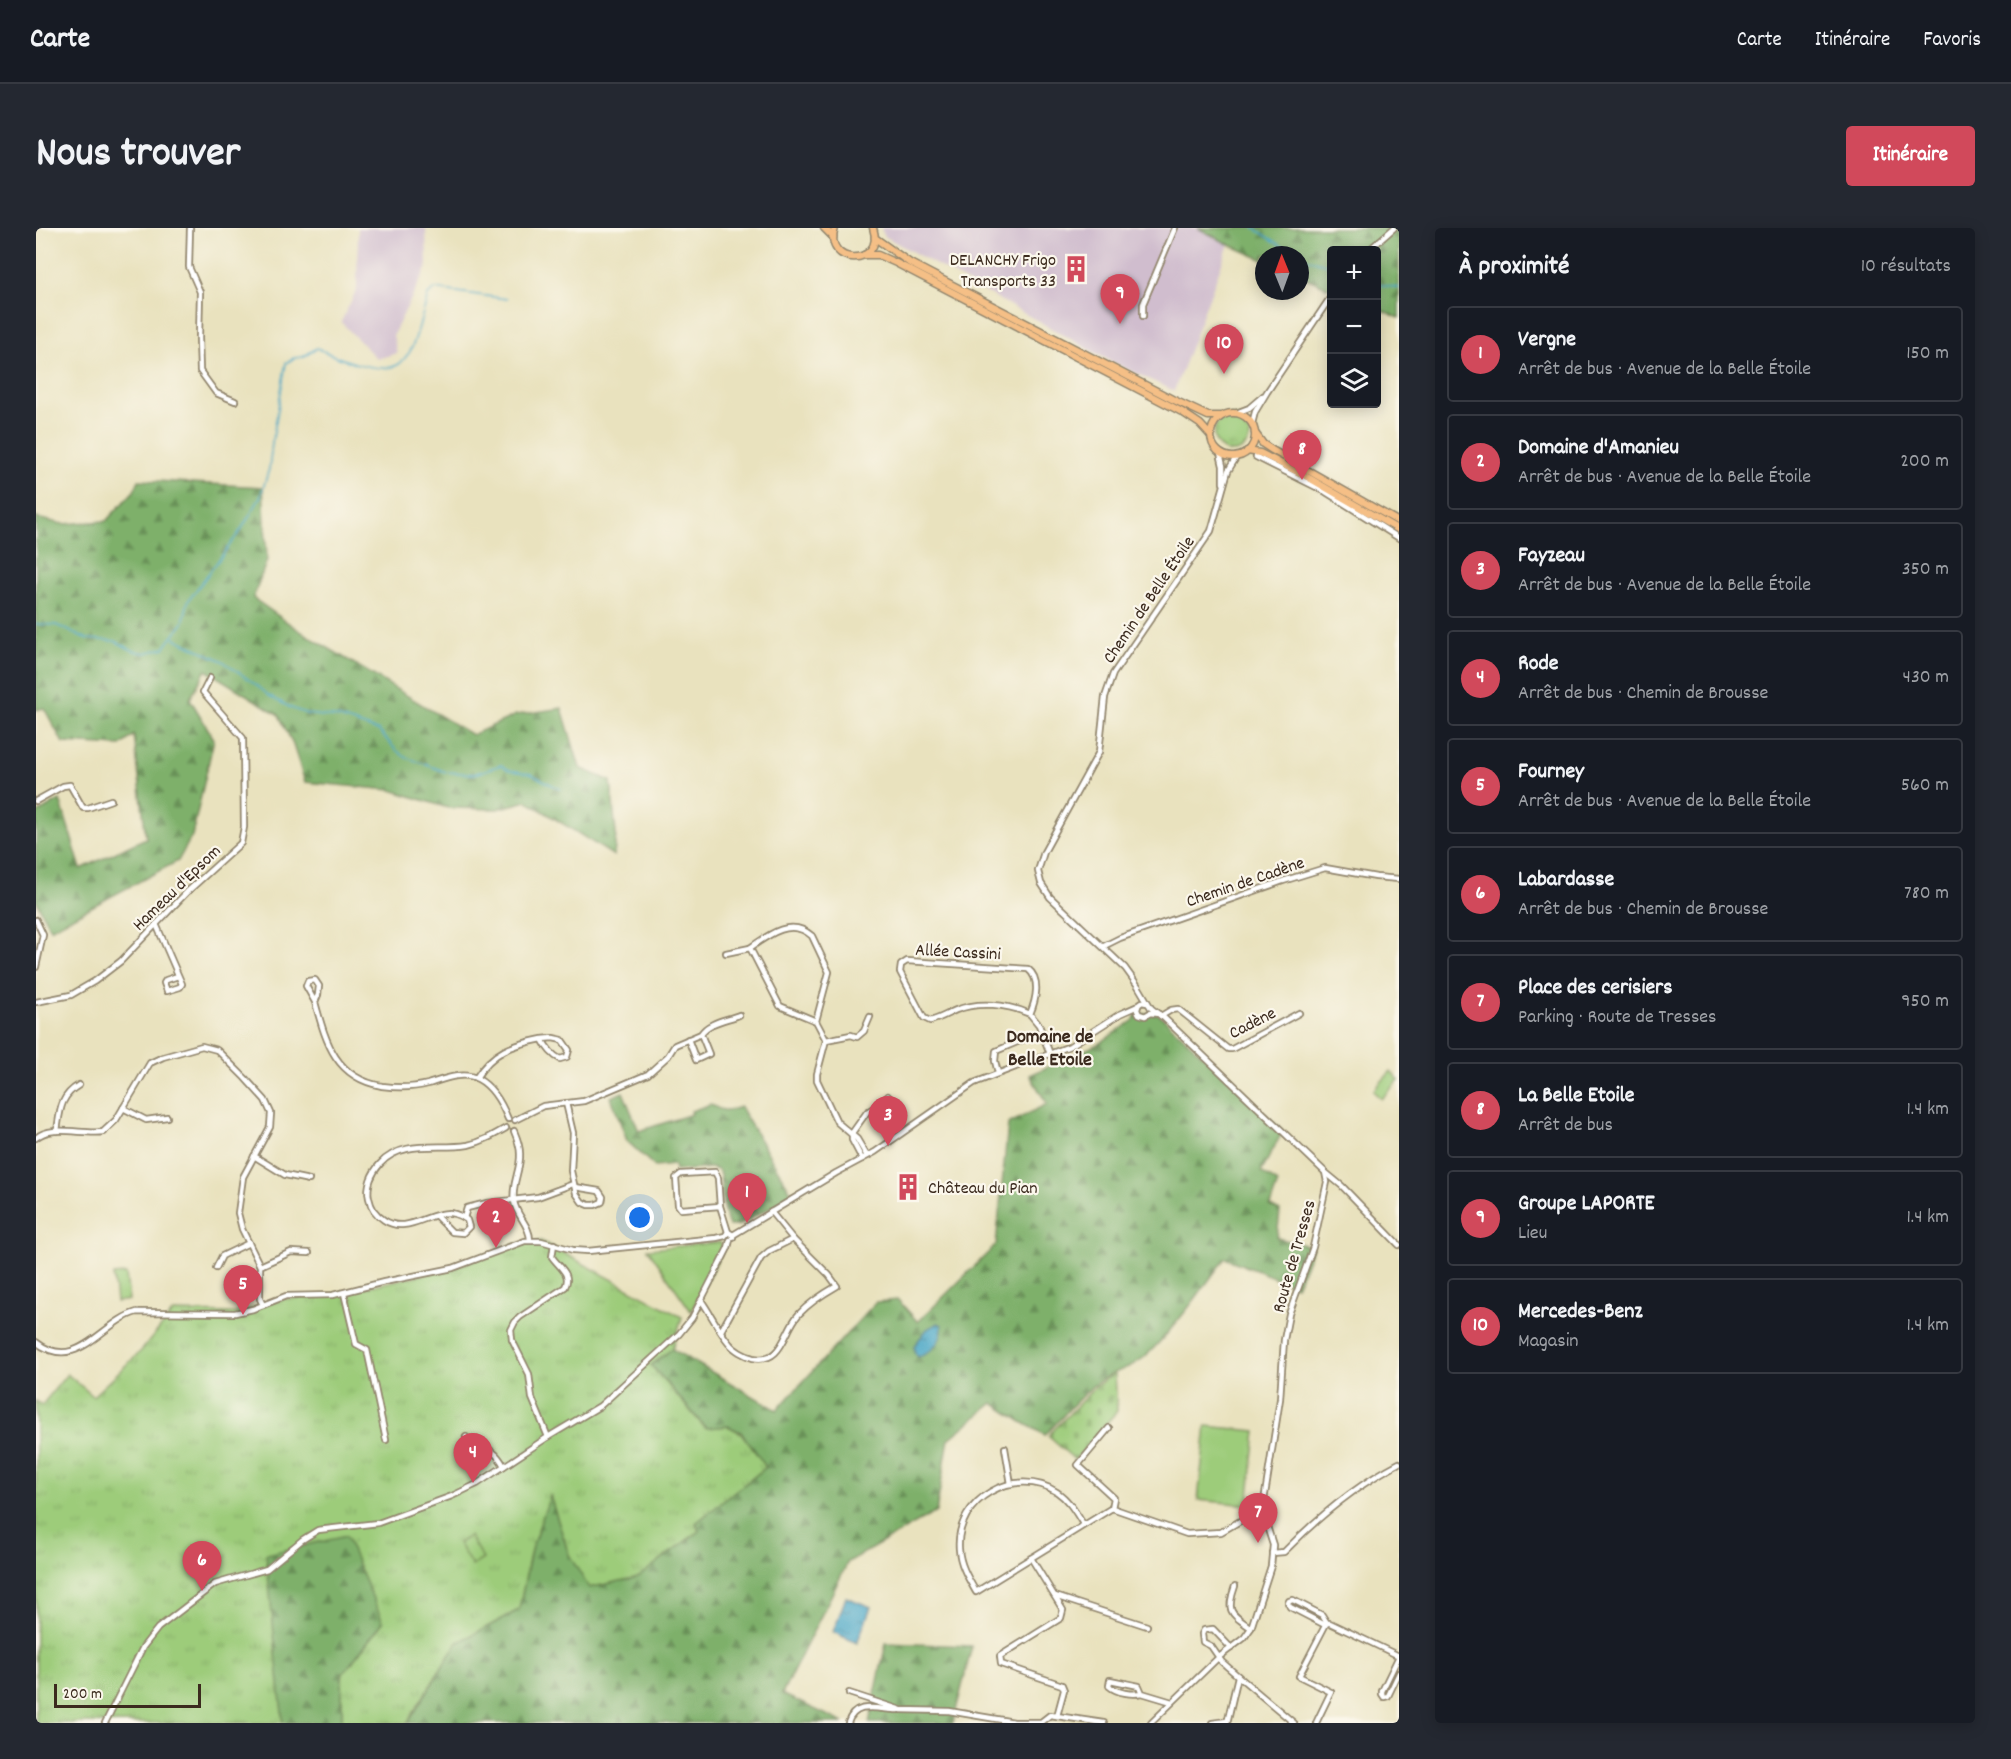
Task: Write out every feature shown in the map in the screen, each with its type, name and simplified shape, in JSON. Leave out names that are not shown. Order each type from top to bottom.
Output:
[{"type":"main road","points":[[824,228],[833,237],[836,247],[844,255],[855,258],[874,254],[885,258],[1182,412],[1200,424],[1220,453],[1231,457],[1247,452],[1260,453],[1302,474],[1399,530]]},
{"type":"main road","points":[[833,237],[835,228]]},
{"type":"main road","points":[[864,255],[872,248],[875,238],[873,228]]},
{"type":"main road","points":[[875,238],[910,263],[1172,399],[1208,416],[1236,413],[1248,419],[1259,440],[1272,450],[1399,522]]},
{"type":"main road","points":[[1210,436],[1213,425],[1220,416]]},
{"type":"main road","points":[[1247,452],[1253,443],[1255,433]]},
{"type":"street","points":[[190,228],[189,267],[200,292],[200,371],[216,393],[235,401]]},
{"type":"street","points":[[1143,316],[1143,304],[1175,228]]},
{"type":"street","points":[[1374,246],[1394,228]]},
{"type":"street","points":[[1252,424],[1255,412],[1267,392],[1329,300]]},
{"type":"street","points":[[1236,413],[1249,408],[1267,392]]},
{"type":"street","name":"Chemin de Belle Étoile","points":[[1220,453],[1223,466],[1222,491]]},
{"type":"street","name":"Chemin de Belle Étoile","points":[[1147,1003],[1125,968],[1050,897],[1041,883],[1038,871],[1044,852],[1099,752],[1106,698],[1113,674],[1211,531],[1230,467],[1237,456]]},
{"type":"street","points":[[1256,457],[1326,492],[1399,538]]},
{"type":"street","name":"Hameau d'Epsom","points":[[36,1002],[71,995],[95,981],[121,961],[156,924],[241,843],[243,738],[203,692],[210,678]]},
{"type":"street","points":[[36,801],[63,786],[70,786],[83,808],[111,800]]},
{"type":"street","name":"Chemin de Cadène","points":[[1104,946],[1120,938],[1273,884],[1325,868],[1399,879]]},
{"type":"street","points":[[36,920],[43,935],[36,967]]},
{"type":"street","points":[[156,924],[178,976]]},
{"type":"street","points":[[726,953],[750,948],[778,929],[803,929],[812,936],[829,972],[816,1021]]},
{"type":"street","points":[[750,948],[780,1006],[816,1021],[826,1040],[817,1080],[837,1122],[858,1139],[864,1158]]},
{"type":"street","name":"Allée Cassini","points":[[907,961],[1028,969],[1032,972],[1037,984],[1030,1014],[1011,1007],[984,1005],[958,1010],[930,1021],[922,1014],[900,972],[901,965],[907,961]]},
{"type":"street","points":[[1139,1014],[1141,993]]},
{"type":"street","points":[[315,1002],[320,1022],[332,1051],[354,1077],[372,1084],[400,1088],[417,1087],[458,1076],[476,1078],[486,1085],[501,1102],[508,1119]]},
{"type":"street","points":[[36,1342],[52,1352],[65,1353],[79,1348],[125,1317],[137,1312],[231,1313],[247,1311],[290,1296],[320,1297],[344,1293],[469,1264],[513,1244],[530,1240],[573,1250],[588,1251],[729,1236],[864,1158],[974,1083],[1077,1043],[1120,1014],[1147,1003],[1150,1011],[1161,1016],[1342,1186],[1399,1245]]},
{"type":"street","name":"Cadène","points":[[1161,1016],[1178,1009],[1232,1050],[1299,1013]]},
{"type":"street","points":[[1127,1012],[1145,1016],[1150,1011]]},
{"type":"street","points":[[1030,1014],[1050,1054]]},
{"type":"street","points":[[508,1119],[515,1120],[543,1106],[584,1101],[648,1074],[668,1056],[675,1045],[701,1034],[712,1024],[739,1015]]},
{"type":"street","points":[[826,1040],[850,1035],[857,1037],[864,1031],[870,1017]]},
{"type":"street","points":[[998,1073],[995,1060],[996,1051],[1041,1032]]},
{"type":"street","points":[[688,1040],[696,1060],[710,1054],[701,1034]]},
{"type":"street","points":[[476,1078],[491,1059],[507,1048],[542,1039],[562,1040],[569,1050],[567,1057],[557,1058],[546,1047],[542,1039]]},
{"type":"street","points":[[36,1138],[46,1132],[57,1131],[103,1132],[112,1125],[150,1063],[202,1046],[217,1050],[265,1100],[271,1113],[270,1127],[243,1177],[238,1207],[240,1224],[260,1266],[260,1299],[263,1305]]},
{"type":"street","points":[[57,1131],[60,1104],[69,1090],[79,1085]]},
{"type":"street","points":[[852,1133],[867,1112],[882,1103],[888,1096]]},
{"type":"street","points":[[464,1218],[467,1208],[487,1203],[538,1197],[574,1185],[599,1191],[603,1197],[602,1202],[595,1205],[582,1202],[577,1196],[574,1185],[571,1157],[573,1133],[566,1103]]},
{"type":"street","points":[[123,1108],[146,1120],[167,1117]]},
{"type":"street","points":[[506,1128],[505,1124],[508,1119]]},
{"type":"street","points":[[515,1120],[517,1126],[514,1131],[520,1154],[513,1201],[516,1211],[529,1228],[530,1240]]},
{"type":"street","points":[[506,1128],[514,1131]]},
{"type":"street","points":[[436,1216],[452,1232],[466,1231],[469,1227],[469,1222],[453,1214],[436,1216],[406,1225],[398,1225],[388,1223],[376,1214],[368,1192],[372,1176],[379,1165],[390,1155],[410,1148],[469,1144],[483,1140],[506,1128]]},
{"type":"street","points":[[254,1156],[285,1175],[309,1180]]},
{"type":"street","points":[[105,1723],[143,1647],[158,1628],[215,1584],[267,1569],[318,1530],[378,1523],[452,1496],[477,1484],[600,1406],[679,1334],[692,1318],[728,1248],[729,1236],[720,1206],[718,1178],[715,1172],[681,1174],[676,1178],[678,1205],[681,1209],[720,1206]]},
{"type":"street","name":"Route de Tresses","points":[[1263,1501],[1280,1399],[1284,1340],[1289,1314],[1313,1247],[1327,1182],[1325,1172]]},
{"type":"street","points":[[701,1300],[730,1345],[749,1357],[760,1359],[772,1356],[781,1347],[793,1321],[800,1312],[837,1286],[771,1212]]},
{"type":"street","points":[[721,1331],[761,1258],[769,1251],[793,1239]]},
{"type":"street","points":[[216,1268],[222,1256],[249,1243]]},
{"type":"street","points":[[548,1437],[532,1398],[529,1374],[512,1340],[511,1330],[520,1317],[565,1287],[566,1274],[552,1257],[555,1244]]},
{"type":"street","points":[[260,1266],[291,1252],[309,1253]]},
{"type":"street","points":[[344,1293],[356,1344],[367,1350],[387,1436]]},
{"type":"street","points":[[1109,1428],[1078,1466],[1114,1498],[1112,1508]]},
{"type":"street","points":[[466,1437],[472,1444],[490,1449],[498,1455],[504,1466]]},
{"type":"street","points":[[1005,1448],[1011,1484]]},
{"type":"street","points":[[1272,1552],[1284,1552],[1318,1518],[1372,1477],[1399,1463]]},
{"type":"street","points":[[1083,1524],[1069,1503],[1057,1492],[1041,1485],[1021,1482],[1001,1486],[983,1496],[971,1508],[961,1528],[958,1548],[962,1568],[976,1592],[1112,1508],[1191,1534],[1221,1532],[1254,1513]]},
{"type":"street","points":[[1263,1501],[1268,1504],[1269,1514],[1259,1517],[1254,1513],[1254,1505],[1258,1502],[1263,1501]]},
{"type":"street","points":[[1152,1722],[1219,1657],[1244,1638],[1251,1628],[1271,1566],[1272,1545],[1264,1517]]},
{"type":"street","points":[[1031,1558],[1063,1610],[1061,1618],[1000,1656],[1001,1664],[1062,1685],[1064,1690],[1057,1716]]},
{"type":"street","points":[[1235,1586],[1229,1603],[1231,1613],[1251,1628]]},
{"type":"street","points":[[1054,1596],[1147,1626]]},
{"type":"street","points":[[1326,1624],[1322,1615],[1293,1600],[1289,1601],[1290,1607],[1326,1624],[1330,1623],[1399,1656],[1382,1691],[1383,1697],[1388,1696],[1399,1673]]},
{"type":"street","points":[[1316,1723],[1331,1692],[1299,1676],[1326,1624]]},
{"type":"street","points":[[1231,1648],[1213,1629],[1204,1630],[1201,1639],[1203,1642],[1211,1646],[1238,1676],[1294,1723]]},
{"type":"street","points":[[1212,1723],[1227,1722],[1238,1676]]},
{"type":"street","points":[[1142,1693],[1139,1686],[1110,1680],[1109,1686],[1113,1689],[1136,1694],[1142,1693],[1172,1702]]},
{"type":"street","points":[[849,1693],[901,1710]]},
{"type":"street","points":[[848,1723],[855,1710],[864,1709],[949,1711],[1014,1722],[1041,1722],[1050,1715],[1104,1723]]},
{"type":"shaded area","points":[[358,228],[426,228],[427,267],[393,335],[397,353],[377,359],[341,322],[357,289]]},
{"type":"shaded area","points":[[881,228],[1205,228],[1231,239],[1174,391],[1114,363],[884,236]]},
{"type":"green space","points":[[1198,228],[1399,228],[1399,318],[1381,310],[1381,246],[1327,246],[1327,287],[1309,279],[1309,246],[1255,246],[1255,256]]},
{"type":"green space","points":[[1232,416],[1245,421],[1250,434],[1245,447],[1232,452],[1219,447],[1214,434],[1219,421]]},
{"type":"green space","points":[[139,480],[263,487],[267,560],[253,598],[300,631],[472,735],[516,715],[562,708],[580,768],[611,781],[616,834],[614,856],[527,801],[497,809],[448,808],[391,790],[305,782],[293,745],[279,715],[206,670],[190,699],[214,739],[192,836],[178,861],[50,929],[36,900],[36,814],[60,800],[81,869],[146,838],[134,735],[121,746],[63,743],[44,708],[36,710],[36,518],[63,524],[106,521],[134,491]]},
{"type":"green space","points":[[1137,1010],[1139,1014],[1159,1014],[1283,1131],[1261,1172],[1278,1183],[1270,1206],[1280,1211],[1277,1238],[1313,1247],[1296,1286],[1225,1258],[1179,1319],[1149,1353],[1136,1363],[1094,1385],[1045,1435],[993,1403],[949,1439],[936,1512],[848,1562],[782,1694],[844,1723],[408,1723],[457,1643],[519,1610],[531,1550],[550,1496],[569,1555],[589,1588],[638,1577],[699,1531],[696,1523],[766,1467],[741,1432],[728,1426],[706,1428],[651,1365],[672,1349],[777,1410],[876,1302],[898,1300],[918,1322],[996,1245],[1008,1124],[1047,1104],[1030,1075],[1098,1044],[1134,1020]]},
{"type":"green space","points":[[1391,1071],[1399,1080],[1381,1099],[1373,1091]]},
{"type":"green space","points":[[623,1092],[639,1131],[692,1114],[691,1111],[711,1104],[725,1110],[740,1107],[793,1195],[737,1226],[729,1226],[724,1211],[718,1170],[711,1168],[675,1171],[674,1165],[655,1167],[627,1141],[611,1097]]},
{"type":"green space","points":[[541,1241],[682,1317],[672,1349],[651,1365],[705,1428],[728,1426],[741,1433],[767,1467],[696,1523],[699,1531],[638,1578],[588,1588],[569,1555],[550,1497],[531,1550],[519,1610],[457,1643],[407,1723],[342,1723],[342,1675],[383,1622],[278,1661],[283,1723],[36,1723],[36,1401],[42,1405],[67,1374],[93,1396],[141,1351],[173,1312],[235,1313],[279,1299],[320,1297],[453,1268],[513,1244]]},
{"type":"green space","points":[[720,1242],[724,1248],[691,1311],[648,1249]]},
{"type":"green space","points":[[126,1274],[129,1300],[116,1302],[113,1275]]},
{"type":"green space","points":[[1115,1373],[1117,1411],[1075,1460],[1048,1436],[1096,1386]]},
{"type":"green space","points":[[1206,1426],[1256,1431],[1248,1505],[1198,1500]]},
{"type":"green space","points":[[346,1536],[383,1622],[342,1675],[342,1723],[283,1723],[266,1554]]},
{"type":"green space","points":[[469,1536],[483,1559],[472,1566],[458,1543]]},
{"type":"green space","points":[[886,1643],[972,1646],[953,1723],[869,1723]]},
{"type":"water","points":[[938,1323],[942,1325],[939,1341],[932,1349],[918,1357],[914,1346],[927,1329]]},
{"type":"water","points":[[846,1597],[871,1607],[857,1643],[833,1632]]},
{"type":"waterway","points":[[1254,228],[1282,246]]},
{"type":"waterway","points":[[1309,260],[1327,265]]},
{"type":"waterway","points":[[1381,285],[1399,288]]},
{"type":"waterway","points":[[36,624],[56,625],[87,639],[115,641],[134,651],[145,653],[164,648],[183,623],[188,601],[241,530],[260,498],[269,469],[286,363],[294,358],[303,357],[317,348],[369,367],[391,367],[399,364],[409,353],[428,295],[435,289],[507,299]]},
{"type":"waterway","points":[[174,638],[223,661],[268,695],[291,708],[307,714],[340,718],[379,731],[405,757],[446,772],[474,774],[501,765],[509,770],[531,774],[560,789]]},
{"type":"place","name":"DELANCHY Frigo Transports 33","points":[[1076,269]]},
{"type":"place","name":"Groupe LAPORTE","points":[[1120,324]]},
{"type":"place","name":"Mercedes-Benz","points":[[1224,374]]},
{"type":"place","name":"La Belle Etoile","points":[[1302,480]]},
{"type":"place","name":"Fayzeau","points":[[888,1146]]},
{"type":"place","name":"Château du Pian","points":[[908,1187]]},
{"type":"place","name":"Vergne","points":[[747,1223]]},
{"type":"place","name":"Domaine d'Amanieu","points":[[496,1248]]},
{"type":"place","name":"Fourney","points":[[243,1315]]},
{"type":"place","name":"Rode","points":[[473,1483]]},
{"type":"place","name":"Place des cerisiers","points":[[1258,1543]]},
{"type":"place","name":"Labardasse","points":[[202,1591]]},
{"type":"district","name":"Domaine de Belle Etoile","points":[[1050,1046]]}]
